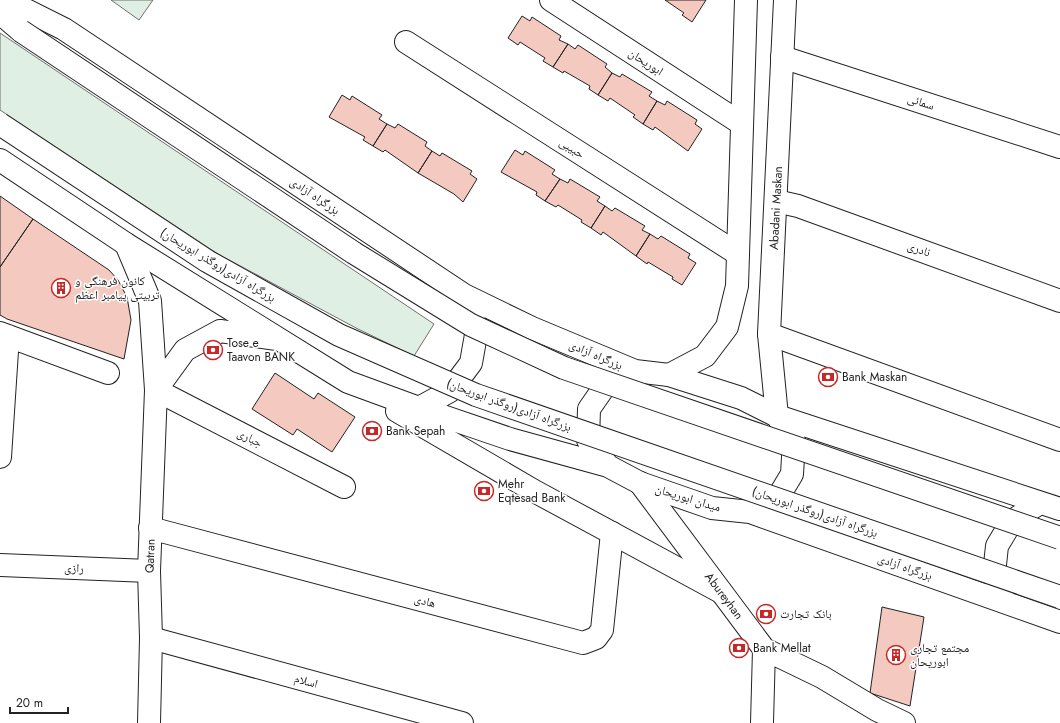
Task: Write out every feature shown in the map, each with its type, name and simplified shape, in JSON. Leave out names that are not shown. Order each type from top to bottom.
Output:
[{"type":"main road","name":"بزرگراه آزادی","points":[[6,0],[64,29],[464,295],[532,328],[635,371]]},
{"type":"main road","name":"ابوریحان","points":[[551,0],[742,124]]},
{"type":"main road","points":[[669,375],[705,356],[727,327],[737,286],[746,0]]},
{"type":"main road","name":"Abadani Maskan","points":[[777,416],[769,334],[785,0]]},
{"type":"main road","points":[[0,13],[21,31],[354,253],[471,325],[564,368],[1060,538]]},
{"type":"main road","name":"حبیبی","points":[[406,42],[738,254]]},
{"type":"main road","name":"سمائی","points":[[782,57],[1060,147]]},
{"type":"main road","name":"بزرگراه آزادی(روگذر ابوریحان)","points":[[0,124],[207,261],[339,335],[476,395],[1060,597]]},
{"type":"main road","points":[[0,160],[126,244],[348,382],[536,492],[721,592]]},
{"type":"main road","name":"نادری","points":[[776,201],[798,206],[1060,301]]},
{"type":"main road","name":"Qatran","points":[[126,244],[150,301],[156,390],[149,571],[151,638],[149,723]]},
{"type":"main road","points":[[419,408],[450,392],[471,363],[477,329],[464,295]]},
{"type":"main road","points":[[156,390],[185,350],[220,331],[277,339]]},
{"type":"main road","points":[[769,334],[1060,440]]},
{"type":"main road","points":[[0,457],[4,335],[108,372]]},
{"type":"main road","points":[[635,371],[669,375],[741,398],[777,416],[1050,506]]},
{"type":"main road","name":"میدان ابوریحان","points":[[635,371],[605,386],[589,409],[588,440],[608,466],[640,483],[712,508],[750,512]]},
{"type":"main road","points":[[348,382],[510,439],[608,466]]},
{"type":"main road","name":"جباری","points":[[156,390],[344,487]]},
{"type":"main road","points":[[750,512],[777,499],[792,474],[794,441],[777,416]]},
{"type":"main road","name":"Abureyhan","points":[[640,483],[764,649]]},
{"type":"main road","points":[[1006,603],[994,574],[997,546],[1012,521],[1050,506]]},
{"type":"main road","name":"بزرگراه آزادی","points":[[750,512],[1060,622]]},
{"type":"main road","name":"هادی","points":[[150,528],[583,643],[596,638],[602,630],[612,533]]},
{"type":"main road","name":"رازی","points":[[0,565],[149,571]]},
{"type":"main road","name":"اسلام","points":[[151,638],[462,723]]},
{"type":"main road","points":[[762,723],[764,649],[822,677],[876,717],[904,723]]},
{"type":"green space","points":[[111,0],[153,0],[139,20]]},
{"type":"green space","points":[[0,33],[434,324],[414,356],[356,328],[218,254],[0,110]]},
{"type":"building","points":[[665,0],[706,0],[692,22],[682,15],[684,13]]},
{"type":"building","points":[[522,16],[530,21],[532,17],[561,36],[559,40],[568,44],[553,67],[543,61],[545,58],[520,42],[518,45],[508,38]]},
{"type":"building","points":[[568,44],[575,49],[578,45],[607,64],[605,67],[612,73],[598,95],[589,89],[590,86],[564,71],[563,73],[553,67]]},
{"type":"building","points":[[612,73],[620,77],[622,74],[652,92],[649,96],[657,101],[643,124],[633,117],[635,115],[610,98],[608,101],[598,95]]},
{"type":"building","points":[[342,95],[350,100],[352,96],[382,115],[379,119],[387,124],[373,146],[363,140],[365,137],[329,117]]},
{"type":"building","points":[[657,101],[665,105],[667,101],[697,120],[695,124],[702,129],[688,151],[655,127],[653,130],[643,124]]},
{"type":"building","points":[[387,124],[395,128],[398,124],[427,142],[425,146],[432,151],[418,173],[385,150],[383,152],[373,146]]},
{"type":"building","points":[[515,150],[523,155],[525,151],[555,170],[552,174],[560,179],[545,201],[536,195],[537,192],[501,172]]},
{"type":"building","points":[[432,151],[440,156],[442,153],[472,171],[470,174],[477,179],[463,202],[454,194],[418,173]]},
{"type":"building","points":[[560,179],[568,183],[570,179],[600,197],[597,201],[605,206],[591,228],[581,222],[582,220],[558,205],[556,207],[545,201]]},
{"type":"building","points":[[0,196],[33,219],[0,267]]},
{"type":"building","points":[[605,206],[612,211],[615,208],[645,226],[642,230],[650,234],[636,256],[603,232],[601,235],[591,228]]},
{"type":"building","name":"کانون فرهنگی و تربیتی پیامبر اعظم","points":[[33,219],[109,270],[118,280],[127,297],[131,320],[124,359],[7,319],[0,315],[0,267]]},
{"type":"building","points":[[650,234],[658,239],[661,236],[690,254],[688,258],[696,263],[682,285],[672,279],[673,277],[648,262],[647,264],[636,256]]},
{"type":"building","points":[[275,373],[314,399],[318,393],[355,417],[332,452],[297,429],[293,435],[252,409]]},
{"type":"building","name":"مجتمع تجاری ابوریحان","points":[[882,607],[924,617],[910,706],[870,693]]},
{"type":"place","name":"کانون فرهنگی و تربیتی پیامبر اعظم","points":[[61,288]]},
{"type":"place","name":"Tose e Taavon BANK","points":[[213,350]]},
{"type":"place","name":"Bank Maskan","points":[[828,377]]},
{"type":"place","name":"Bank Sepah","points":[[372,431]]},
{"type":"place","name":"Mehr Eqtesad Bank","points":[[484,491]]},
{"type":"place","name":"بانک تجارت","points":[[766,614]]},
{"type":"place","name":"Bank Mellat","points":[[739,648]]},
{"type":"place","name":"مجتمع تجاری ابوریحان","points":[[896,655]]}]
